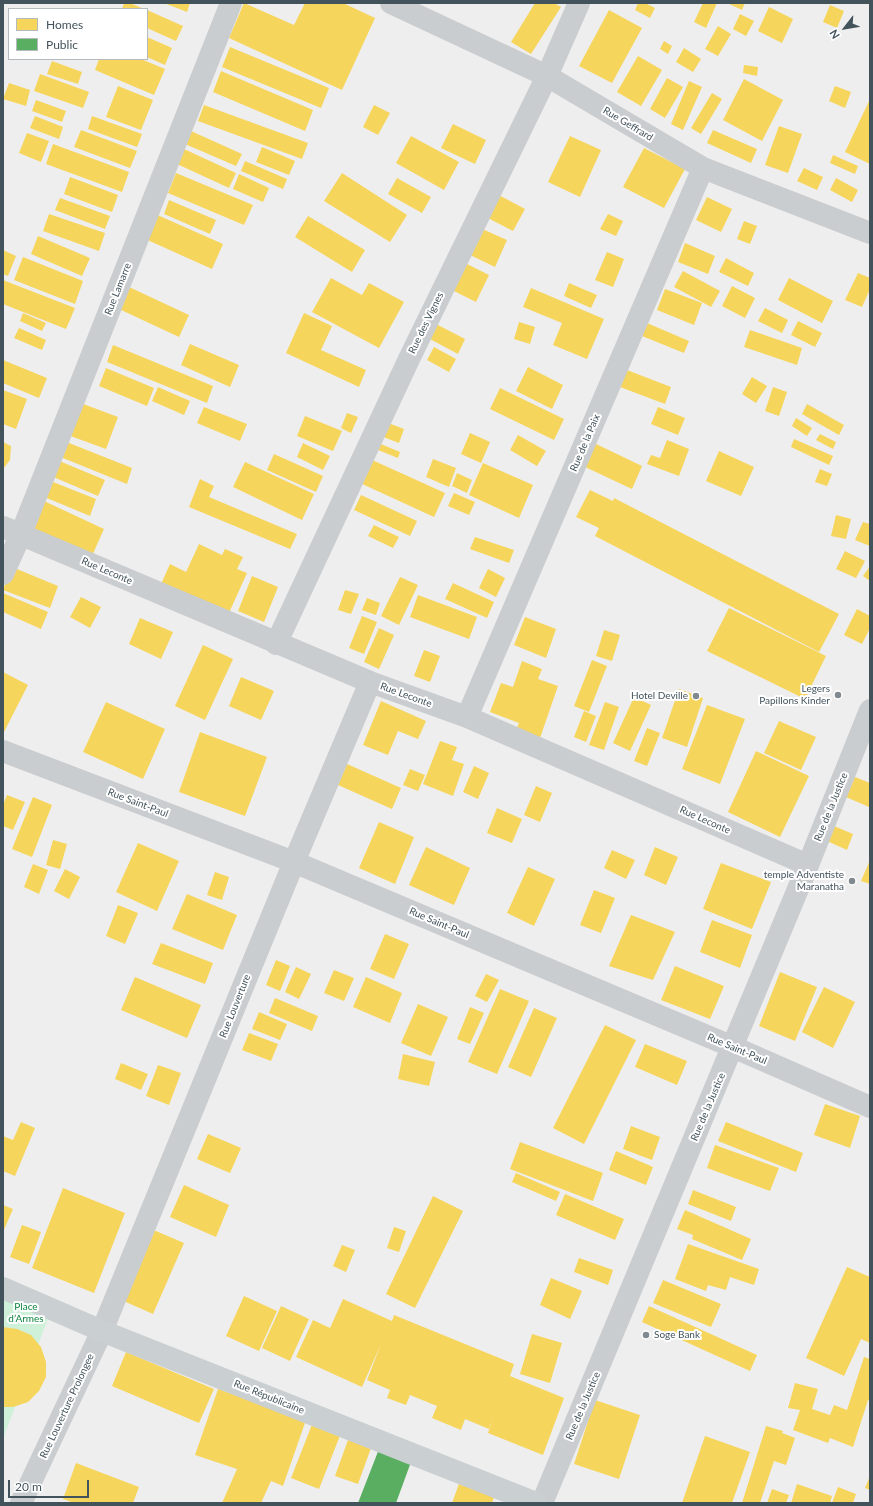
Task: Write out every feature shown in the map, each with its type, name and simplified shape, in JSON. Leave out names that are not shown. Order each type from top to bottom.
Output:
[{"type":"street","name":"Rue Lamarre","points":[[3,574],[12,531],[231,3]]},
{"type":"street","name":"Rue Geffrard","points":[[391,3],[547,76],[703,168],[870,233]]},
{"type":"street","name":"Rue des Vignes","points":[[276,644],[409,358],[547,76],[579,3]]},
{"type":"street","name":"Rue de la Paix","points":[[467,717],[703,168]]},
{"type":"street","name":"Rue Leconte","points":[[12,531],[276,644],[370,682],[467,717],[808,865]]},
{"type":"street","name":"Rue Louverture","points":[[102,1331],[294,862],[370,682]]},
{"type":"street","name":"Rue de la Justice","points":[[542,1503],[733,1047],[870,710]]},
{"type":"street","name":"Rue Saint-Paul","points":[[3,751],[294,862],[733,1047],[870,1107]]},
{"type":"street","name":"Rue Républicaine","points":[[3,1288],[102,1331],[536,1503]]},
{"type":"street","name":"Rue Louverture Prolongee","points":[[21,1503],[102,1331]]},
{"type":"green space","name":"Place d’Armes","points":[[3,1280],[55,1300],[3,1439]]},
{"type":"building: Homes","points":[[124,3],[130,3],[142,8],[122,8]]},
{"type":"building: Homes","points":[[164,3],[190,3],[187,12]]},
{"type":"building: Homes","points":[[244,3],[294,25],[305,3],[343,3],[375,18],[342,90],[229,38]]},
{"type":"building: Homes","points":[[535,3],[554,3],[561,7],[531,54],[511,42]]},
{"type":"building: Homes","points":[[638,3],[645,3],[655,8],[650,18],[635,10]]},
{"type":"building: Homes","points":[[703,3],[717,3],[706,28],[694,22]]},
{"type":"building: Homes","points":[[727,3],[745,3],[742,10]]},
{"type":"building: Homes","points":[[830,5],[844,11],[837,28],[823,22]]},
{"type":"building: Homes","points":[[769,7],[793,19],[782,43],[758,31]]},
{"type":"building: Homes","points":[[148,10],[183,26],[176,41],[148,28]]},
{"type":"building: Homes","points":[[609,10],[642,28],[612,83],[579,66]]},
{"type":"building: Homes","points":[[740,14],[754,21],[746,36],[733,29]]},
{"type":"building: Homes","points":[[718,26],[731,34],[718,56],[705,49]]},
{"type":"building: Homes","points":[[148,37],[172,48],[165,65],[148,57]]},
{"type":"building: Homes","points":[[664,41],[672,46],[668,54],[660,49]]},
{"type":"building: Homes","points":[[230,47],[329,88],[321,108],[222,67]]},
{"type":"building: Homes","points":[[684,48],[701,59],[693,72],[676,62]]},
{"type":"building: Homes","points":[[638,56],[662,70],[641,106],[617,92]]},
{"type":"building: Homes","points":[[99,60],[143,60],[165,69],[154,95],[95,70]]},
{"type":"building: Homes","points":[[52,61],[82,72],[78,84],[47,74]]},
{"type":"building: Homes","points":[[744,65],[758,67],[757,76],[743,73]]},
{"type":"building: Homes","points":[[221,71],[313,110],[305,131],[213,92]]},
{"type":"building: Homes","points":[[40,74],[89,92],[83,108],[34,91]]},
{"type":"building: Homes","points":[[667,78],[683,87],[665,118],[650,109]]},
{"type":"building: Homes","points":[[744,79],[783,100],[762,141],[723,120]]},
{"type":"building: Homes","points":[[689,81],[702,87],[683,130],[671,124]]},
{"type":"building: Homes","points":[[9,83],[30,90],[26,106],[3,99]]},
{"type":"building: Homes","points":[[118,86],[153,100],[141,130],[106,117]]},
{"type":"building: Homes","points":[[835,86],[851,92],[845,108],[829,101]]},
{"type":"building: Homes","points":[[712,93],[722,99],[701,134],[691,128]]},
{"type":"building: Homes","points":[[870,99],[870,164],[845,152]]},
{"type":"building: Homes","points":[[36,100],[66,111],[62,122],[32,111]]},
{"type":"building: Homes","points":[[204,105],[308,143],[302,159],[198,121]]},
{"type":"building: Homes","points":[[374,105],[390,113],[378,135],[363,127]]},
{"type":"building: Homes","points":[[35,116],[63,127],[59,139],[30,128]]},
{"type":"building: Homes","points":[[92,116],[142,134],[137,147],[88,129]]},
{"type":"building: Homes","points":[[453,124],[486,140],[475,164],[441,148]]},
{"type":"building: Homes","points":[[779,126],[802,134],[788,173],[765,165]]},
{"type":"building: Homes","points":[[81,130],[137,151],[130,168],[74,147]]},
{"type":"building: Homes","points":[[713,130],[757,149],[751,163],[707,143]]},
{"type":"building: Homes","points":[[191,131],[242,154],[236,166],[185,144]]},
{"type":"building: Homes","points":[[27,133],[49,141],[41,162],[19,153]]},
{"type":"building: Homes","points":[[411,136],[459,162],[444,190],[396,163]]},
{"type":"building: Homes","points":[[570,136],[601,150],[580,197],[548,182]]},
{"type":"building: Homes","points":[[53,144],[129,172],[122,192],[46,164]]},
{"type":"building: Homes","points":[[262,147],[295,161],[289,175],[256,162]]},
{"type":"building: Homes","points":[[644,148],[685,169],[664,208],[623,187]]},
{"type":"building: Homes","points":[[184,149],[236,173],[229,188],[177,164]]},
{"type":"building: Homes","points":[[833,155],[858,166],[855,174],[830,163]]},
{"type":"building: Homes","points":[[245,161],[287,179],[283,189],[241,171]]},
{"type":"building: Homes","points":[[804,168],[823,177],[817,190],[797,181]]},
{"type":"building: Homes","points":[[176,173],[253,205],[244,225],[168,193]]},
{"type":"building: Homes","points":[[342,173],[407,215],[390,242],[324,201]]},
{"type":"building: Homes","points":[[239,174],[269,188],[263,202],[233,189]]},
{"type":"building: Homes","points":[[70,177],[118,195],[112,212],[64,194]]},
{"type":"building: Homes","points":[[397,178],[431,197],[422,213],[388,194]]},
{"type":"building: Homes","points":[[836,178],[858,190],[852,202],[830,190]]},
{"type":"building: Homes","points":[[495,193],[525,209],[513,231],[484,216]]},
{"type":"building: Homes","points":[[707,197],[732,209],[721,232],[696,220]]},
{"type":"building: Homes","points":[[60,198],[110,216],[105,229],[55,210]]},
{"type":"building: Homes","points":[[169,200],[216,220],[210,234],[164,214]]},
{"type":"building: Homes","points":[[153,213],[223,244],[212,269],[143,238]]},
{"type":"building: Homes","points":[[49,214],[105,233],[99,251],[43,231]]},
{"type":"building: Homes","points":[[608,214],[623,221],[616,236],[600,229]]},
{"type":"building: Homes","points":[[308,216],[365,250],[352,272],[295,237]]},
{"type":"building: Homes","points":[[744,221],[757,226],[750,244],[737,239]]},
{"type":"building: Homes","points":[[480,228],[507,240],[495,267],[468,254]]},
{"type":"building: Homes","points":[[38,236],[90,258],[82,276],[31,254]]},
{"type":"building: Homes","points":[[685,243],[715,256],[708,274],[678,262]]},
{"type":"building: Homes","points":[[3,250],[16,256],[8,276],[3,274]]},
{"type":"building: Homes","points":[[607,252],[624,259],[613,287],[595,280]]},
{"type":"building: Homes","points":[[23,257],[83,281],[75,304],[14,280]]},
{"type":"building: Homes","points":[[726,258],[754,273],[748,286],[719,272]]},
{"type":"building: Homes","points":[[465,263],[489,275],[476,302],[452,290]]},
{"type":"building: Homes","points":[[683,271],[720,291],[711,307],[674,287]]},
{"type":"building: Homes","points":[[858,273],[870,278],[870,289],[862,307],[845,300]]},
{"type":"building: Homes","points":[[331,278],[362,295],[369,283],[404,302],[379,348],[312,312]]},
{"type":"building: Homes","points":[[789,278],[833,301],[822,323],[778,300]]},
{"type":"building: Homes","points":[[3,280],[75,308],[66,329],[3,304]]},
{"type":"building: Homes","points":[[569,283],[597,295],[591,308],[564,296]]},
{"type":"building: Homes","points":[[732,286],[755,298],[745,318],[722,306]]},
{"type":"building: Homes","points":[[129,287],[189,315],[179,337],[119,309]]},
{"type":"building: Homes","points":[[531,288],[604,319],[587,359],[553,345],[562,323],[523,307]]},
{"type":"building: Homes","points":[[665,289],[702,303],[694,325],[657,310]]},
{"type":"building: Homes","points":[[765,308],[788,320],[782,333],[758,321]]},
{"type":"building: Homes","points":[[23,313],[46,323],[42,331],[20,321]]},
{"type":"building: Homes","points":[[304,313],[332,326],[321,350],[366,370],[359,387],[286,353]]},
{"type":"building: Homes","points":[[798,321],[822,333],[815,347],[791,335]]},
{"type":"building: Homes","points":[[519,322],[535,327],[530,344],[514,339]]},
{"type":"building: Homes","points":[[647,323],[689,341],[684,353],[642,336]]},
{"type":"building: Homes","points":[[436,324],[465,339],[458,354],[428,338]]},
{"type":"building: Homes","points":[[19,328],[46,340],[42,350],[14,338]]},
{"type":"building: Homes","points":[[750,330],[802,348],[797,365],[744,347]]},
{"type":"building: Homes","points":[[190,344],[239,365],[230,387],[181,365]]},
{"type":"building: Homes","points":[[113,345],[213,386],[207,403],[107,362]]},
{"type":"building: Homes","points":[[434,347],[456,359],[449,372],[427,360]]},
{"type":"building: Homes","points":[[3,360],[47,378],[39,398],[3,383]]},
{"type":"building: Homes","points":[[528,367],[563,385],[552,409],[516,391]]},
{"type":"building: Homes","points":[[106,368],[154,388],[147,406],[99,386]]},
{"type":"building: Homes","points":[[627,370],[671,387],[665,404],[620,387]]},
{"type":"building: Homes","points":[[752,377],[767,386],[756,403],[742,394]]},
{"type":"building: Homes","points":[[158,387],[190,401],[184,415],[152,401]]},
{"type":"building: Homes","points":[[773,387],[787,392],[779,416],[765,411]]},
{"type":"building: Homes","points":[[500,388],[564,419],[554,440],[490,409]]},
{"type":"building: Homes","points":[[3,390],[27,399],[16,429],[3,424]]},
{"type":"building: Homes","points":[[78,402],[118,417],[106,449],[65,434]]},
{"type":"building: Homes","points":[[807,404],[844,425],[839,435],[802,414]]},
{"type":"building: Homes","points":[[204,407],[247,424],[240,441],[197,423]]},
{"type":"building: Homes","points":[[658,407],[685,418],[678,435],[651,424]]},
{"type":"building: Homes","points":[[347,413],[358,417],[351,433],[341,428]]},
{"type":"building: Homes","points":[[305,416],[342,431],[333,451],[297,436]]},
{"type":"building: Homes","points":[[796,418],[812,428],[807,436],[792,426]]},
{"type":"building: Homes","points":[[383,421],[404,429],[399,443],[378,435]]},
{"type":"building: Homes","points":[[470,433],[490,442],[481,463],[461,454]]},
{"type":"building: Homes","points":[[820,434],[836,442],[833,449],[816,440]]},
{"type":"building: Homes","points":[[518,435],[546,451],[537,466],[510,450]]},
{"type":"building: Homes","points":[[794,439],[833,456],[829,465],[791,447]]},
{"type":"building: Homes","points":[[667,440],[689,449],[679,476],[647,464],[651,455],[660,458]]},
{"type":"building: Homes","points":[[64,441],[132,468],[127,484],[58,456]]},
{"type":"building: Homes","points":[[3,442],[11,446],[10,460],[3,469]]},
{"type":"building: Homes","points":[[376,442],[400,452],[398,458],[373,448]]},
{"type":"building: Homes","points":[[303,443],[330,456],[323,470],[297,457]]},
{"type":"building: Homes","points":[[594,443],[642,466],[632,489],[583,466]]},
{"type":"building: Homes","points":[[719,451],[754,467],[741,496],[706,481]]},
{"type":"building: Homes","points":[[274,454],[323,476],[316,492],[267,470]]},
{"type":"building: Homes","points":[[370,459],[445,493],[434,517],[360,483]]},
{"type":"building: Homes","points":[[433,459],[456,468],[449,487],[426,477]]},
{"type":"building: Homes","points":[[57,460],[105,480],[98,496],[51,476]]},
{"type":"building: Homes","points":[[245,462],[314,494],[302,520],[233,487]]},
{"type":"building: Homes","points":[[483,463],[533,485],[519,518],[469,495]]},
{"type":"building: Homes","points":[[820,469],[832,474],[827,486],[815,482]]},
{"type":"building: Homes","points":[[457,473],[472,480],[467,493],[452,486]]},
{"type":"building: Homes","points":[[200,479],[214,486],[209,497],[297,534],[290,549],[189,507]]},
{"type":"building: Homes","points":[[48,480],[96,499],[90,516],[42,496]]},
{"type":"building: Homes","points":[[590,490],[613,501],[614,498],[839,614],[819,652],[595,536],[599,528],[576,517]]},
{"type":"building: Homes","points":[[454,493],[475,502],[469,515],[448,506]]},
{"type":"building: Homes","points":[[361,495],[417,521],[410,536],[354,510]]},
{"type":"building: Homes","points":[[44,501],[104,529],[91,558],[31,530]]},
{"type":"building: Homes","points":[[836,515],[851,519],[846,539],[831,536]]},
{"type":"building: Homes","points":[[863,522],[870,524],[870,546],[855,540]]},
{"type":"building: Homes","points":[[374,525],[399,537],[393,548],[368,536]]},
{"type":"building: Homes","points":[[475,537],[514,550],[509,563],[470,549]]},
{"type":"building: Homes","points":[[199,544],[222,555],[225,549],[243,557],[237,569],[247,573],[228,615],[161,584],[170,564],[186,572]]},
{"type":"building: Homes","points":[[845,551],[865,561],[856,578],[836,569]]},
{"type":"building: Homes","points":[[870,566],[870,581],[863,576]]},
{"type":"building: Homes","points":[[12,567],[58,586],[50,608],[3,590]]},
{"type":"building: Homes","points":[[488,569],[505,578],[496,597],[479,588]]},
{"type":"building: Homes","points":[[252,576],[278,587],[264,622],[238,611]]},
{"type":"building: Homes","points":[[400,577],[418,585],[399,625],[381,616]]},
{"type":"building: Homes","points":[[453,583],[494,602],[487,618],[445,599]]},
{"type":"building: Homes","points":[[345,590],[359,594],[351,614],[338,610]]},
{"type":"building: Homes","points":[[3,593],[48,612],[41,629],[3,612]]},
{"type":"building: Homes","points":[[418,595],[477,617],[469,639],[410,617]]},
{"type":"building: Homes","points":[[81,597],[101,607],[90,628],[70,617]]},
{"type":"building: Homes","points":[[367,598],[380,603],[376,615],[362,610]]},
{"type":"building: Homes","points":[[729,608],[826,656],[805,699],[707,651]]},
{"type":"building: Homes","points":[[857,609],[870,616],[870,628],[862,644],[844,635]]},
{"type":"building: Homes","points":[[362,616],[377,622],[364,654],[349,648]]},
{"type":"building: Homes","points":[[525,617],[556,629],[546,658],[514,645]]},
{"type":"building: Homes","points":[[140,618],[173,632],[161,659],[129,644]]},
{"type":"building: Homes","points":[[379,628],[394,635],[379,669],[364,662]]},
{"type":"building: Homes","points":[[604,630],[620,635],[612,661],[596,656]]},
{"type":"building: Homes","points":[[203,645],[233,659],[205,720],[175,706]]},
{"type":"building: Homes","points":[[424,650],[440,656],[430,682],[414,676]]},
{"type":"building: Homes","points":[[592,660],[607,666],[589,712],[574,706]]},
{"type":"building: Homes","points":[[522,661],[542,669],[538,679],[558,686],[540,738],[516,730],[519,723],[490,712],[501,683],[513,687]]},
{"type":"building: Homes","points":[[3,672],[28,685],[4,732],[3,731]]},
{"type":"building: Homes","points":[[241,677],[274,691],[261,720],[229,706]]},
{"type":"building: Homes","points":[[679,689],[703,698],[687,747],[662,738]]},
{"type":"building: Homes","points":[[634,697],[651,705],[630,751],[613,743]]},
{"type":"building: Homes","points":[[381,701],[426,721],[418,739],[398,731],[388,755],[363,745]]},
{"type":"building: Homes","points":[[106,702],[165,729],[143,779],[83,752]]},
{"type":"building: Homes","points":[[605,702],[619,707],[604,750],[589,745]]},
{"type":"building: Homes","points":[[707,705],[745,719],[720,784],[682,769]]},
{"type":"building: Homes","points":[[584,711],[596,716],[586,742],[574,737]]},
{"type":"building: Homes","points":[[779,721],[816,737],[801,770],[764,753]]},
{"type":"building: Homes","points":[[647,728],[660,733],[647,766],[634,761]]},
{"type":"building: Homes","points":[[200,732],[267,757],[245,816],[179,792]]},
{"type":"building: Homes","points":[[440,741],[457,747],[452,760],[464,764],[453,796],[423,784]]},
{"type":"building: Homes","points":[[756,751],[809,776],[780,837],[728,812]]},
{"type":"building: Homes","points":[[347,764],[401,788],[392,809],[338,785]]},
{"type":"building: Homes","points":[[474,766],[489,773],[478,799],[463,792]]},
{"type":"building: Homes","points":[[410,769],[425,775],[418,791],[403,785]]},
{"type":"building: Homes","points":[[855,777],[870,783],[869,807],[846,797]]},
{"type":"building: Homes","points":[[536,786],[552,793],[540,822],[524,815]]},
{"type":"building: Homes","points":[[7,795],[25,802],[13,830],[3,826],[3,805]]},
{"type":"building: Homes","points":[[33,797],[52,805],[32,857],[12,849]]},
{"type":"building: Homes","points":[[497,808],[522,819],[512,843],[487,833]]},
{"type":"building: Homes","points":[[379,822],[414,837],[395,884],[359,868]]},
{"type":"building: Homes","points":[[834,826],[853,834],[847,850],[827,841]]},
{"type":"building: Homes","points":[[53,840],[67,844],[60,869],[46,865]]},
{"type":"building: Homes","points":[[138,843],[179,861],[157,911],[116,892]]},
{"type":"building: Homes","points":[[426,847],[470,868],[454,905],[409,885]]},
{"type":"building: Homes","points":[[655,847],[678,857],[666,885],[644,875]]},
{"type":"building: Homes","points":[[612,850],[635,860],[626,879],[604,868]]},
{"type":"building: Homes","points":[[870,860],[870,884],[861,881]]},
{"type":"building: Homes","points":[[721,863],[771,882],[752,929],[703,909]]},
{"type":"building: Homes","points":[[33,864],[48,870],[39,894],[24,887]]},
{"type":"building: Homes","points":[[528,867],[555,879],[534,926],[507,913]]},
{"type":"building: Homes","points":[[65,869],[80,877],[69,899],[54,891]]},
{"type":"building: Homes","points":[[215,872],[229,877],[222,900],[207,895]]},
{"type":"building: Homes","points":[[594,890],[615,898],[601,933],[580,925]]},
{"type":"building: Homes","points":[[187,894],[237,915],[223,950],[172,929]]},
{"type":"building: Homes","points":[[118,905],[138,913],[125,944],[106,936]]},
{"type":"building: Homes","points":[[631,915],[675,932],[653,980],[609,966]]},
{"type":"building: Homes","points":[[712,920],[752,935],[740,968],[700,952]]},
{"type":"building: Homes","points":[[385,934],[409,944],[394,979],[370,969]]},
{"type":"building: Homes","points":[[161,943],[213,963],[205,984],[152,964]]},
{"type":"building: Homes","points":[[276,960],[290,966],[280,991],[266,985]]},
{"type":"building: Homes","points":[[675,966],[724,986],[710,1019],[661,1000]]},
{"type":"building: Homes","points":[[296,967],[311,974],[299,999],[285,992]]},
{"type":"building: Homes","points":[[334,970],[354,978],[344,1001],[324,993]]},
{"type":"building: Homes","points":[[780,972],[817,987],[795,1041],[759,1026]]},
{"type":"building: Homes","points":[[486,974],[499,980],[487,1002],[475,996]]},
{"type":"building: Homes","points":[[135,977],[201,1005],[187,1038],[121,1010]]},
{"type":"building: Homes","points":[[366,977],[402,993],[390,1023],[353,1007]]},
{"type":"building: Homes","points":[[824,987],[855,1002],[833,1048],[802,1032]]},
{"type":"building: Homes","points":[[500,989],[529,1001],[497,1074],[468,1062]]},
{"type":"building: Homes","points":[[275,998],[318,1016],[312,1031],[269,1013]]},
{"type":"building: Homes","points":[[418,1004],[448,1017],[431,1056],[401,1043]]},
{"type":"building: Homes","points":[[470,1007],[484,1013],[470,1044],[457,1039]]},
{"type":"building: Homes","points":[[534,1008],[557,1018],[531,1077],[508,1067]]},
{"type":"building: Homes","points":[[259,1012],[287,1024],[280,1040],[252,1029]]},
{"type":"building: Homes","points":[[605,1025],[636,1040],[584,1144],[553,1128]]},
{"type":"building: Homes","points":[[249,1033],[278,1044],[271,1061],[242,1050]]},
{"type":"building: Homes","points":[[645,1044],[687,1061],[677,1085],[635,1067]]},
{"type":"building: Homes","points":[[403,1054],[435,1062],[429,1086],[398,1079]]},
{"type":"building: Homes","points":[[121,1063],[148,1074],[141,1090],[115,1079]]},
{"type":"building: Homes","points":[[158,1065],[181,1073],[169,1105],[146,1096]]},
{"type":"building: Homes","points":[[825,1104],[860,1116],[850,1148],[814,1135]]},
{"type":"building: Homes","points":[[21,1122],[35,1128],[15,1176],[3,1171],[3,1136],[13,1140]]},
{"type":"building: Homes","points":[[726,1122],[803,1153],[796,1172],[718,1141]]},
{"type":"building: Homes","points":[[631,1126],[660,1137],[652,1160],[623,1149]]},
{"type":"building: Homes","points":[[208,1134],[241,1148],[230,1173],[197,1159]]},
{"type":"building: Homes","points":[[520,1142],[603,1173],[593,1201],[510,1169]]},
{"type":"building: Homes","points":[[715,1145],[779,1168],[770,1191],[707,1168]]},
{"type":"building: Homes","points":[[616,1151],[653,1167],[646,1185],[609,1170]]},
{"type":"building: Homes","points":[[516,1173],[560,1192],[556,1201],[512,1182]]},
{"type":"building: Homes","points":[[184,1185],[229,1205],[216,1237],[170,1217]]},
{"type":"building: Homes","points":[[63,1188],[125,1213],[94,1293],[32,1268]]},
{"type":"building: Homes","points":[[693,1190],[736,1207],[731,1221],[688,1204]]},
{"type":"building: Homes","points":[[565,1194],[624,1219],[615,1240],[556,1215]]},
{"type":"building: Homes","points":[[433,1196],[463,1211],[415,1308],[386,1294]]},
{"type":"building: Homes","points":[[3,1205],[13,1209],[3,1232]]},
{"type":"building: Homes","points":[[685,1210],[751,1239],[742,1260],[692,1239],[693,1235],[677,1229]]},
{"type":"building: Homes","points":[[22,1225],[41,1232],[29,1264],[10,1257]]},
{"type":"building: Homes","points":[[394,1227],[406,1231],[399,1252],[387,1248]]},
{"type":"building: Homes","points":[[149,1228],[184,1243],[153,1314],[119,1299]]},
{"type":"building: Homes","points":[[688,1244],[759,1269],[754,1285],[730,1277],[726,1290],[708,1285],[706,1291],[675,1279]]},
{"type":"building: Homes","points":[[342,1245],[355,1250],[346,1272],[333,1266]]},
{"type":"building: Homes","points":[[579,1258],[613,1270],[608,1285],[574,1272]]},
{"type":"building: Homes","points":[[847,1267],[870,1277],[870,1343],[861,1339],[844,1376],[806,1358]]},
{"type":"building: Homes","points":[[551,1278],[582,1291],[570,1319],[540,1305]]},
{"type":"building: Homes","points":[[663,1280],[721,1304],[711,1327],[653,1303]]},
{"type":"building: Homes","points":[[244,1296],[277,1311],[259,1351],[226,1336]]},
{"type":"building: Homes","points":[[343,1299],[392,1321],[394,1315],[514,1364],[510,1376],[564,1398],[543,1455],[488,1433],[494,1415],[489,1429],[465,1419],[461,1430],[432,1418],[437,1406],[410,1395],[406,1405],[387,1398],[390,1390],[367,1380],[381,1344],[362,1387],[296,1357],[313,1320],[330,1328]]},
{"type":"building: Homes","points":[[281,1306],[309,1319],[290,1361],[262,1348]]},
{"type":"building: Homes","points":[[649,1306],[757,1355],[750,1371],[642,1322]]},
{"type":"building: Homes","points":[[3,1327],[17,1329],[31,1335],[41,1347],[46,1362],[46,1377],[39,1391],[28,1402],[13,1407],[3,1407]]},
{"type":"building: Homes","points":[[532,1334],[562,1343],[550,1383],[520,1374]]},
{"type":"building: Homes","points":[[126,1352],[214,1389],[199,1423],[112,1386]]},
{"type":"building: Homes","points":[[864,1357],[870,1359],[870,1401],[868,1400],[853,1447],[830,1438],[828,1443],[793,1430],[800,1410],[788,1408],[795,1383],[818,1389],[812,1409],[830,1415],[834,1405],[847,1410]]},
{"type":"building: Homes","points":[[218,1389],[306,1420],[283,1486],[271,1481],[261,1503],[222,1503],[237,1469],[195,1455]]},
{"type":"building: Homes","points":[[595,1400],[640,1415],[619,1479],[574,1464]]},
{"type":"building: Homes","points":[[313,1422],[341,1433],[319,1489],[291,1478]]},
{"type":"building: Homes","points":[[766,1426],[783,1431],[782,1433],[795,1438],[786,1465],[774,1461],[760,1503],[742,1503]]},
{"type":"building: Homes","points":[[705,1436],[750,1452],[732,1503],[682,1503]]},
{"type":"building: Homes","points":[[348,1440],[371,1448],[358,1484],[335,1476]]},
{"type":"building: Homes","points":[[76,1463],[139,1487],[133,1503],[74,1503],[63,1499]]},
{"type":"building: Homes","points":[[464,1470],[499,1483],[492,1503],[452,1503]]},
{"type":"building: Homes","points":[[870,1476],[870,1490],[865,1488]]},
{"type":"building: Homes","points":[[797,1484],[832,1496],[830,1503],[791,1503]]},
{"type":"building: Homes","points":[[838,1487],[856,1494],[853,1503],[832,1503]]},
{"type":"building: Homes","points":[[772,1489],[789,1495],[786,1503],[767,1503]]},
{"type":"building: Public","points":[[379,1449],[411,1462],[396,1503],[358,1503]]},
{"type":"place","name":"Legers Papillons Kinder","points":[[838,695]]},
{"type":"place","name":"Hotel Deville","points":[[696,696]]},
{"type":"place","name":"temple Adventiste Maranatha","points":[[852,881]]},
{"type":"place","name":"Soge Bank","points":[[646,1335]]}]
